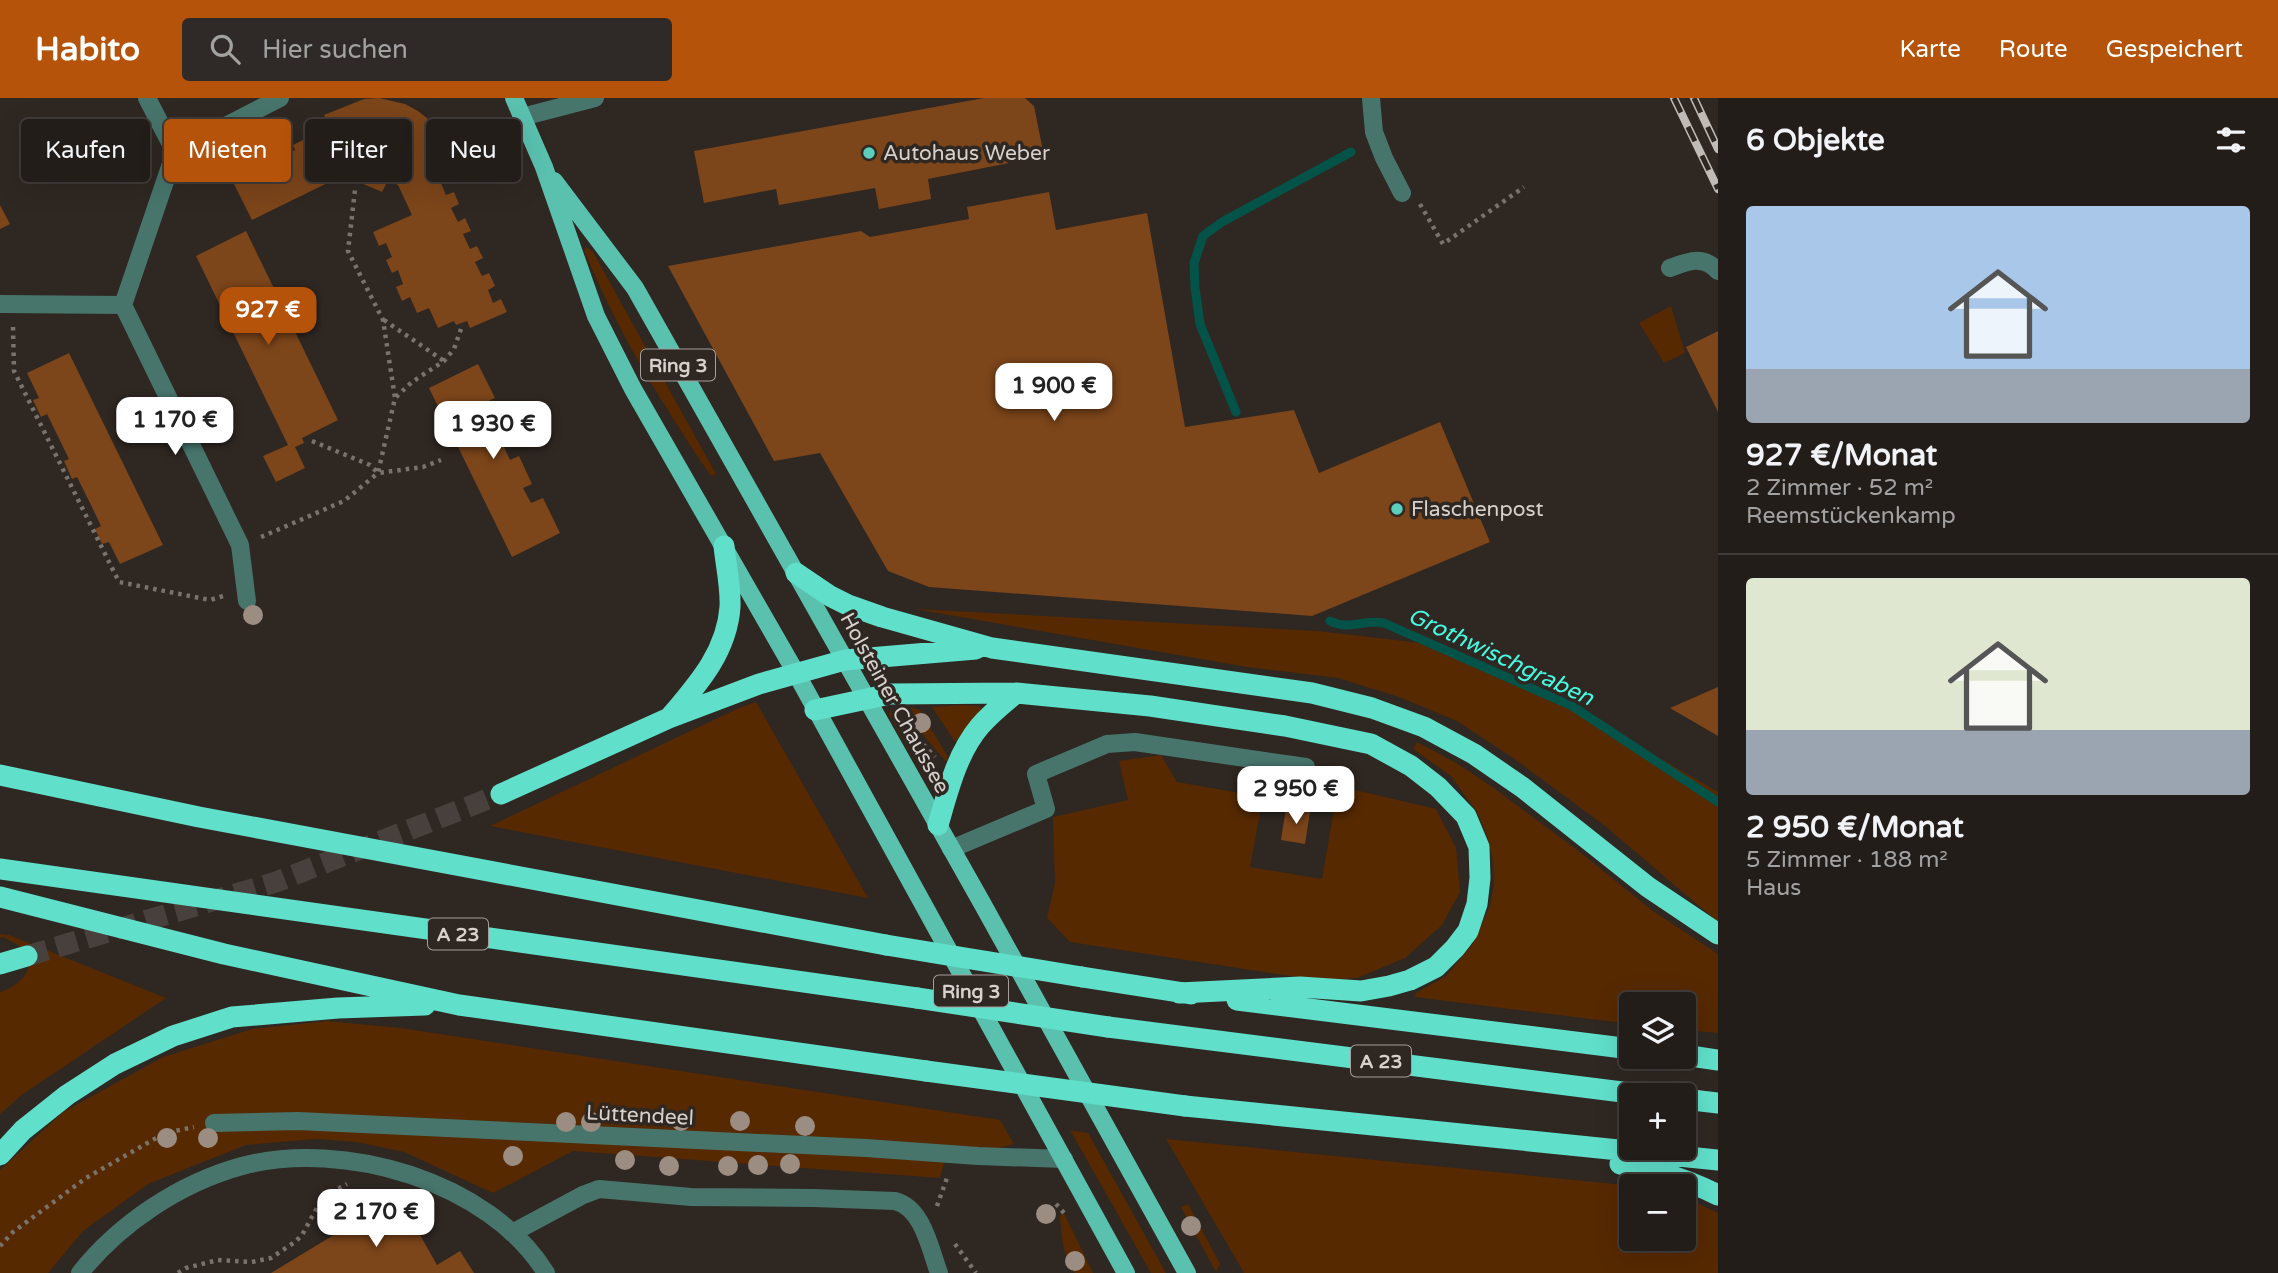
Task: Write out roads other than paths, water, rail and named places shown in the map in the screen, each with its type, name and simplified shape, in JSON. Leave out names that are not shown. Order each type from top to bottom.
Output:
[{"type":"highway","points":[[669,718],[715,660],[726,631],[730,605],[724,546]]},
{"type":"highway","points":[[796,573],[848,605],[992,648],[1312,693],[1372,708],[1424,727],[1474,754],[1522,788],[1648,887],[1718,934]]},
{"type":"highway","points":[[501,794],[669,718],[759,684],[845,660],[992,648]]},
{"type":"highway","points":[[815,709],[866,698],[916,692],[1016,692],[1150,706],[1285,726],[1371,744],[1411,766],[1438,787],[1466,816],[1479,848],[1477,904],[1468,931],[1436,967],[1410,980],[1361,991],[1300,987],[1180,993]]},
{"type":"highway","points":[[938,825],[948,790],[969,740],[994,711],[1016,692]]},
{"type":"highway","name":"A 23","points":[[0,775],[223,821],[887,945],[1180,993],[1619,1048]]},
{"type":"highway","name":"A 23","points":[[0,869],[1108,1027],[1619,1092]]},
{"type":"highway","points":[[0,897],[224,954],[459,1005],[1185,1106],[1718,1160]]},
{"type":"highway","points":[[0,964],[27,956]]},
{"type":"highway","points":[[0,1155],[23,1130],[67,1095],[115,1064],[173,1036],[232,1017],[338,1007],[459,1005]]},
{"type":"highway","points":[[1696,1057],[1718,1060]]},
{"type":"highway","points":[[1696,1101],[1718,1104]]},
{"type":"highway","points":[[1572,1146],[1612,1163],[1648,1168],[1684,1178],[1718,1195]]},
{"type":"main road","name":"Holsteiner Chaussee","points":[[514,98],[544,167],[596,316],[633,389],[796,673],[1126,1273]]},
{"type":"main road","name":"Holsteiner Chaussee","points":[[544,167],[635,288],[1187,1273]]},
{"type":"street","points":[[147,98],[164,131]]},
{"type":"street","points":[[239,119],[280,98]]},
{"type":"street","points":[[522,117],[595,98]]},
{"type":"street","points":[[1371,98],[1374,132],[1384,158],[1409,195]]},
{"type":"street","points":[[165,182],[123,305],[240,545],[246,596]]},
{"type":"street","points":[[1670,268],[1692,260],[1709,263],[1718,271]]},
{"type":"street","points":[[6,304],[123,305]]},
{"type":"street","points":[[951,849],[1046,809],[1036,774],[1107,744],[1135,742],[1306,767],[1301,797]]},
{"type":"street","name":"Lüttendeel","points":[[215,1123],[298,1121],[1064,1159]]},
{"type":"street","points":[[80,1273],[92,1258],[127,1226],[168,1198],[204,1179],[243,1166],[294,1158],[353,1161],[430,1182],[466,1199],[512,1233],[544,1270]]},
{"type":"street","points":[[512,1233],[598,1189],[691,1197],[895,1201],[905,1203],[915,1213],[939,1273]]},
{"type":"waterway","name":"Grothwischgraben","points":[[1236,412],[1200,324],[1194,263],[1203,236],[1222,222],[1351,152]]},
{"type":"waterway","name":"Grothwischgraben","points":[[1330,621],[1344,625],[1384,623],[1572,706],[1718,802]]},
{"type":"tunnel","points":[[27,956],[276,882],[501,794]]},
{"type":"railway","points":[[1674,98],[1718,189]]},
{"type":"railway","points":[[1694,98],[1718,149]]},
{"type":"place","name":"Autohaus Weber","points":[[869,153]]},
{"type":"place","name":"Flaschenpost","points":[[1397,509]]}]
